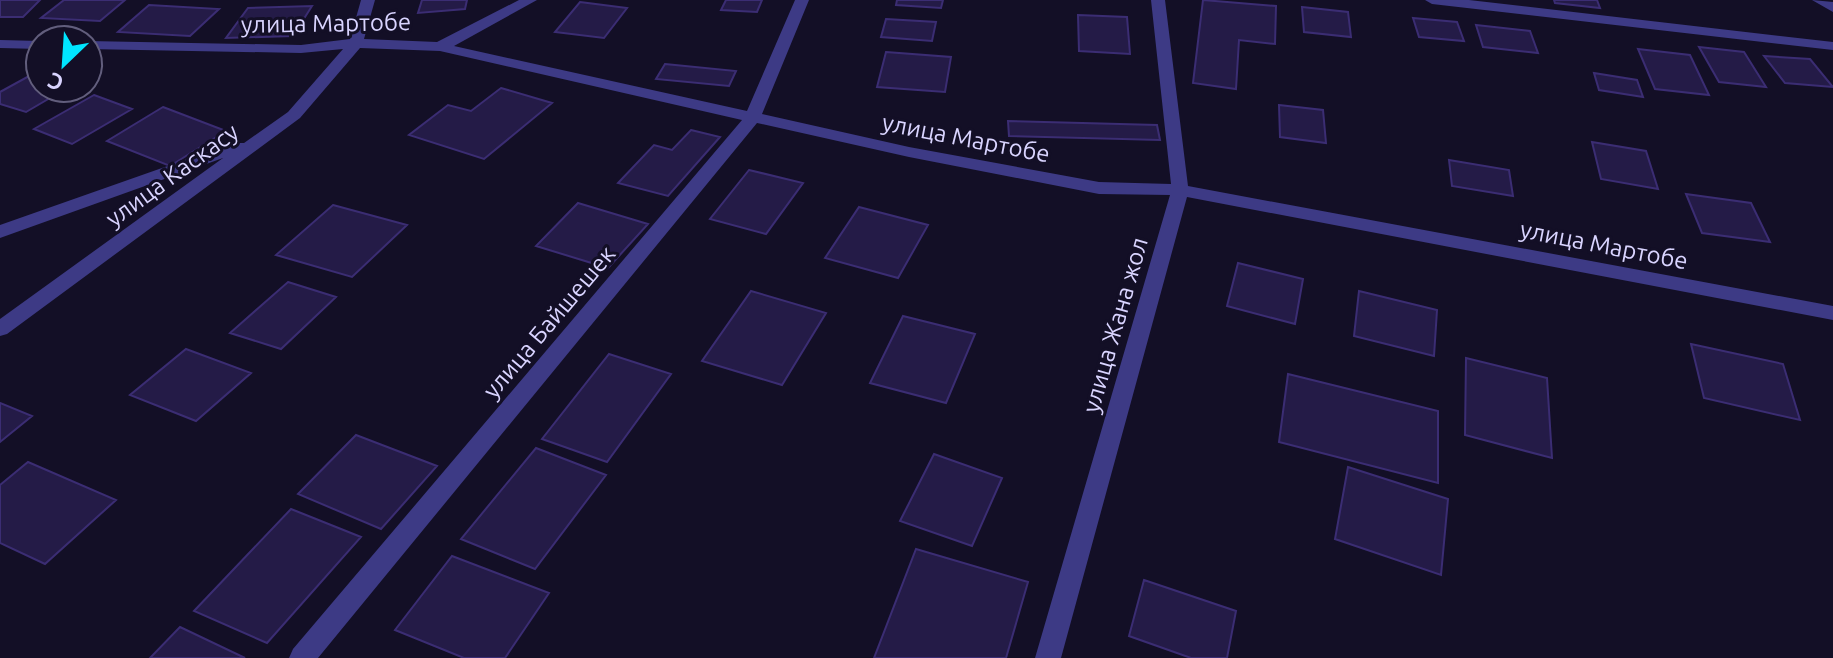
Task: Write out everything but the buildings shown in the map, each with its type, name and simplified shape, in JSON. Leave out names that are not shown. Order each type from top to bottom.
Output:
[{"type":"street","points":[[356,43],[368,0]]},
{"type":"street","points":[[440,47],[530,0]]},
{"type":"street","name":"улица Байшешек","points":[[302,658],[752,118],[802,0]]},
{"type":"street","name":"улица Жана жол","points":[[1048,658],[1180,190],[1158,0]]},
{"type":"street","points":[[1432,0],[1833,46]]},
{"type":"street","points":[[1819,0],[1833,8]]},
{"type":"street","name":"улица Мартобе","points":[[104,45],[301,49],[356,43],[440,47],[752,118],[1099,188],[1180,190],[1833,313]]},
{"type":"street","name":"улица Каскасу","points":[[0,329],[294,115],[356,43]]},
{"type":"street","points":[[0,44],[24,45]]},
{"type":"street","points":[[0,232],[262,139]]}]
